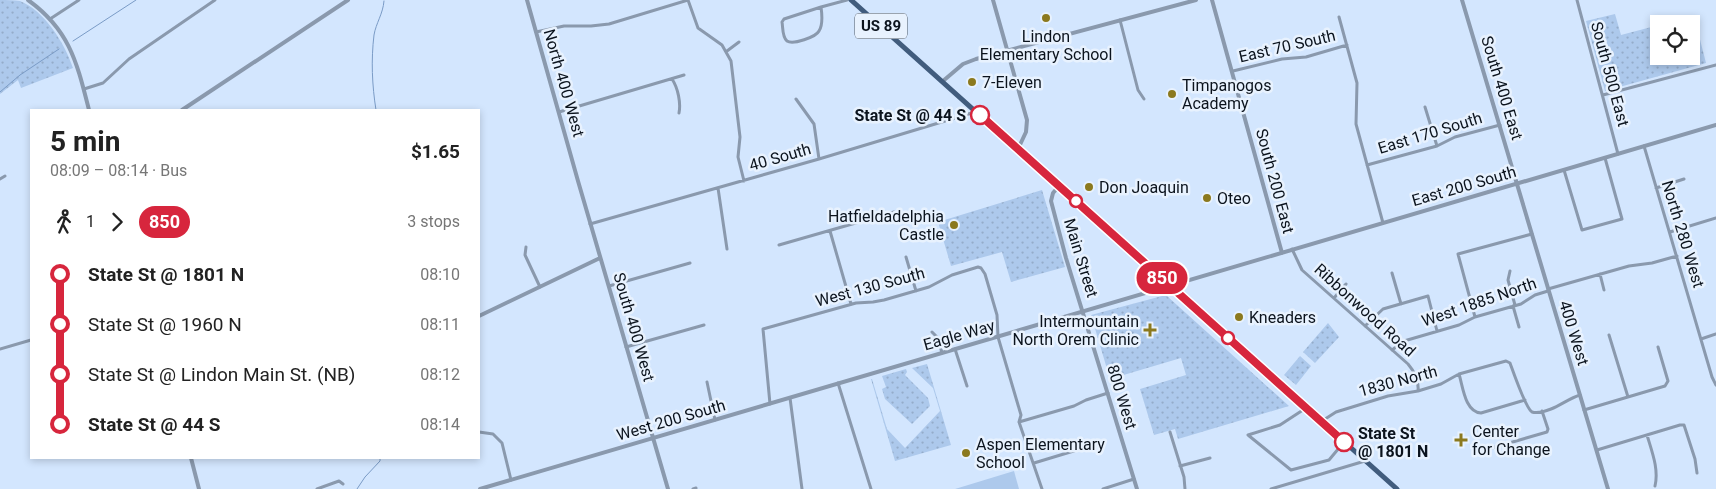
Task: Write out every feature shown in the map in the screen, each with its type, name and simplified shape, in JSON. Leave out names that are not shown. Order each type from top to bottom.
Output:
[{"type":"main road","name":"US 89","points":[[851,0],[1397,489]]},
{"type":"street","points":[[28,0],[50,19],[69,45],[89,109]]},
{"type":"street","points":[[50,19],[79,0]]},
{"type":"street","points":[[84,89],[103,83],[129,59],[215,0]]},
{"type":"street","points":[[183,109],[340,2],[348,0]]},
{"type":"street","name":"North 400 West","points":[[527,0],[576,172]]},
{"type":"street","points":[[536,32],[564,26],[609,24],[688,0],[698,28],[717,41],[727,51],[731,61],[740,137],[738,157],[744,181]]},
{"type":"street","points":[[821,7],[821,29],[816,35],[796,42],[786,40],[782,22],[784,19],[821,7],[847,0]]},
{"type":"street","points":[[993,0],[1027,120],[1026,132],[1018,149]]},
{"type":"street","points":[[943,81],[963,64],[976,59],[1196,0]]},
{"type":"street","name":"South 200 East","points":[[1212,0],[1282,252]]},
{"type":"street","name":"South 400 East","points":[[1462,0],[1517,183]]},
{"type":"street","name":"South 500 East","points":[[1577,0],[1618,154]]},
{"type":"street","points":[[1338,17],[1356,83],[1356,124],[1383,223]]},
{"type":"street","points":[[1120,20],[1138,90],[1144,99]]},
{"type":"street","points":[[727,51],[739,42]]},
{"type":"street","name":"East 70 South","points":[[1233,72],[1347,45]]},
{"type":"street","points":[[1603,95],[1716,65]]},
{"type":"street","points":[[559,112],[684,75]]},
{"type":"street","points":[[672,79],[676,84],[679,99],[680,107],[678,113]]},
{"type":"street","points":[[796,99],[814,124],[819,159]]},
{"type":"street","points":[[1425,106],[1436,146]]},
{"type":"street","name":"40 South","points":[[590,224],[744,181],[976,111]]},
{"type":"street","name":"East 170 South","points":[[1367,165],[1436,146],[1455,137],[1500,125]]},
{"type":"street","name":"East 200 South","points":[[1084,311],[1716,125]]},
{"type":"street","name":"North 280 West","points":[[1644,146],[1716,385]]},
{"type":"street","points":[[1564,170],[1582,230],[1622,219],[1605,158]]},
{"type":"street","name":"South 400 West","points":[[576,172],[668,489]]},
{"type":"street","points":[[0,179],[5,176]]},
{"type":"street","points":[[1656,188],[1684,180]]},
{"type":"street","name":"400 West","points":[[1517,183],[1608,489]]},
{"type":"street","name":"Main Street","points":[[1059,186],[1050,200],[1066,258],[1084,311]]},
{"type":"street","points":[[718,188],[727,248]]},
{"type":"street","points":[[779,245],[894,212]]},
{"type":"street","points":[[1670,232],[1716,218]]},
{"type":"street","points":[[830,231],[851,304]]},
{"type":"street","points":[[1475,317],[1458,254],[1532,234]]},
{"type":"street","points":[[526,248],[525,255],[540,288]]},
{"type":"street","name":"Ribbonwood Road","points":[[1292,249],[1302,270],[1412,369],[1418,391]]},
{"type":"street","name":"West 1885 North","points":[[1392,350],[1404,340],[1458,325],[1475,317],[1521,304],[1535,295],[1548,290],[1629,266],[1652,263],[1677,256]]},
{"type":"street","points":[[480,316],[600,258]]},
{"type":"street","points":[[906,258],[916,291]]},
{"type":"street","points":[[609,286],[690,263]]},
{"type":"street","name":"West 130 South","points":[[770,404],[763,329],[851,304],[873,302],[916,291],[952,275],[978,267],[985,274],[997,315],[998,337]]},
{"type":"street","points":[[1510,271],[1508,280],[1519,327]]},
{"type":"street","points":[[1392,274],[1401,304]]},
{"type":"street","points":[[1600,274],[1604,290]]},
{"type":"street","points":[[1334,298],[1346,284]]},
{"type":"street","points":[[1365,326],[1383,309],[1428,296],[1437,330]]},
{"type":"street","name":"Eagle Way","points":[[870,374],[1084,311]]},
{"type":"street","name":"800 West","points":[[1084,311],[1137,489]]},
{"type":"street","points":[[626,347],[704,325]]},
{"type":"street","points":[[932,332],[938,338],[942,353]]},
{"type":"street","points":[[1701,339],[1716,334]]},
{"type":"street","points":[[1609,335],[1628,397]]},
{"type":"street","points":[[998,337],[1021,415],[1019,422],[1042,489]]},
{"type":"street","points":[[0,349],[30,340]]},
{"type":"street","points":[[1584,410],[1663,387],[1667,383],[1658,347]]},
{"type":"street","points":[[955,349],[967,386]]},
{"type":"street","name":"1830 North","points":[[1322,422],[1336,412],[1388,396],[1418,391],[1441,384],[1459,374],[1503,361],[1510,363],[1524,400]]},
{"type":"street","name":"West 200 South","points":[[480,489],[870,374]]},
{"type":"street","points":[[1459,374],[1469,406],[1477,413],[1524,400],[1531,411],[1538,413],[1580,395]]},
{"type":"street","points":[[708,382],[715,420]]},
{"type":"street","points":[[838,384],[871,489]]},
{"type":"street","points":[[1019,422],[1074,406],[1108,393]]},
{"type":"street","points":[[790,398],[802,489]]},
{"type":"street","points":[[1306,408],[1280,425],[1248,435],[1291,470],[1329,460],[1344,442]]},
{"type":"street","points":[[1485,450],[1545,433],[1548,429],[1542,412]]},
{"type":"street","points":[[1597,450],[1684,425],[1695,459],[1697,473]]},
{"type":"street","points":[[480,432],[493,434],[502,443],[511,480]]},
{"type":"street","points":[[1170,432],[1185,489]]},
{"type":"street","points":[[1646,435],[1657,475],[1655,486]]},
{"type":"street","points":[[1034,463],[1077,450]]},
{"type":"street","points":[[1180,466],[1210,458]]},
{"type":"street","points":[[191,459],[200,489]]},
{"type":"street","points":[[1271,489],[1366,461]]},
{"type":"street","points":[[1103,489],[1134,479]]},
{"type":"street","points":[[317,489],[338,481],[343,484]]},
{"type":"shaded area","points":[[0,0],[20,1],[38,12],[53,29],[65,49],[73,68],[21,88],[18,80],[0,94]]},
{"type":"shaded area","points":[[1615,14],[1621,35],[1650,27],[1650,65],[1699,65],[1605,91],[1586,21]]},
{"type":"shaded area","points":[[1700,40],[1706,63],[1700,65]]},
{"type":"shaded area","points":[[1042,190],[1065,267],[1011,282],[1002,252],[951,266],[938,222]]},
{"type":"shaded area","points":[[1167,296],[1289,406],[1178,439],[1175,429],[1154,435],[1140,389],[1186,375],[1181,358],[1110,379],[1091,315]]},
{"type":"shaded area","points":[[1328,323],[1339,337],[1315,363],[1303,352]]},
{"type":"shaded area","points":[[1300,356],[1311,366],[1296,385],[1284,375]]},
{"type":"shaded area","points":[[927,364],[951,445],[895,461],[871,379],[887,429],[905,448],[940,411],[933,388],[912,368]]},
{"type":"shaded area","points":[[906,369],[905,375],[928,398],[930,406],[912,424],[885,399],[882,389],[886,387],[882,376]]},
{"type":"shaded area","points":[[1014,471],[1019,489],[955,489]]},
{"type":"waterway","points":[[73,41],[136,0]]},
{"type":"waterway","points":[[376,109],[372,72],[373,44],[384,1]]},
{"type":"waterway","points":[[0,92],[20,75],[59,49]]},
{"type":"waterway","points":[[357,489],[380,459]]},
{"type":"bus line","name":"850","points":[[980,115],[1344,442]]},
{"type":"place","name":"Lindon Elementary School","points":[[1046,18]]},
{"type":"place","name":"7-Eleven","points":[[972,82]]},
{"type":"place","name":"Timpanogos Academy","points":[[1172,94]]},
{"type":"place","name":"State St @ 44 S","points":[[980,115]]},
{"type":"place","name":"Don Joaquin","points":[[1089,187]]},
{"type":"place","name":"Oteo","points":[[1207,198]]},
{"type":"place","name":"Hatfieldadelphia Castle","points":[[954,225]]},
{"type":"place","name":"Kneaders","points":[[1239,317]]},
{"type":"place","name":"Intermountain North Orem Clinic","points":[[1150,330]]},
{"type":"place","name":"Center for Change","points":[[1461,440]]},
{"type":"place","name":"State St @ 1801 N","points":[[1344,442]]},
{"type":"place","name":"Aspen Elementary School","points":[[966,453]]}]
